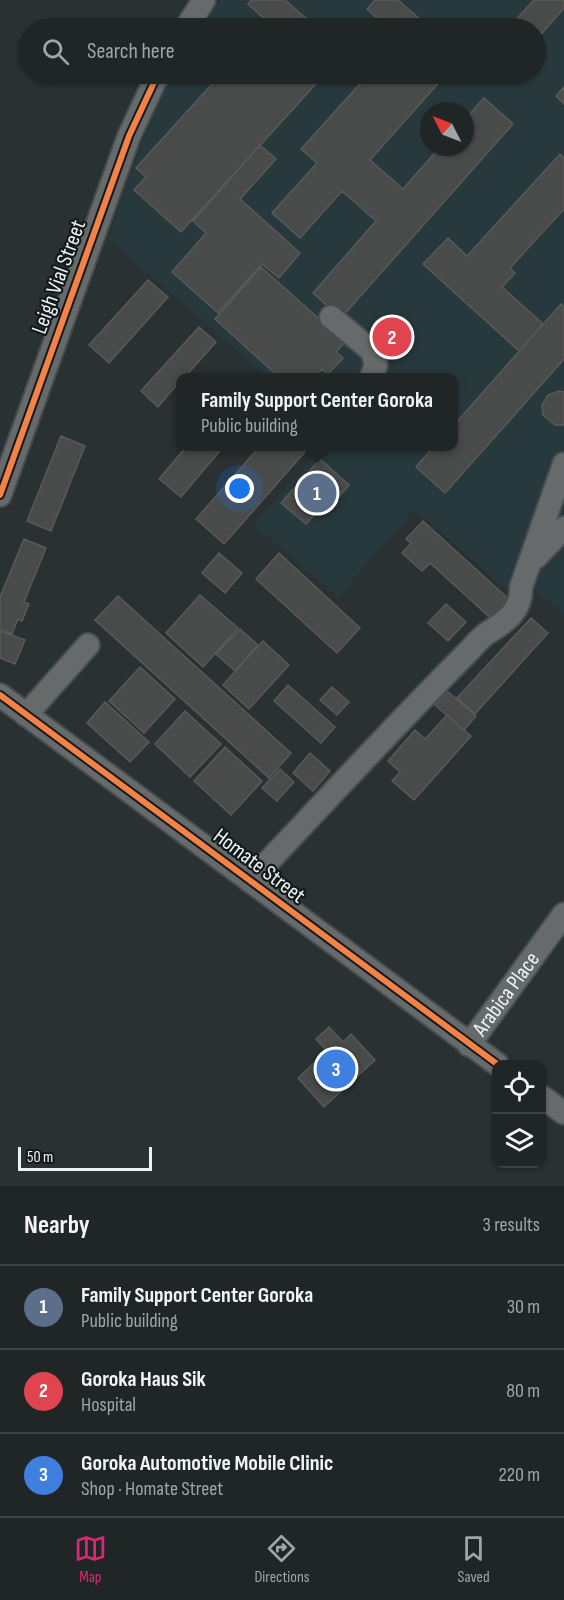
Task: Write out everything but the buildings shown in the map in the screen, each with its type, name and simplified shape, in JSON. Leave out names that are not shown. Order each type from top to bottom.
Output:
[{"type":"street","points":[[192,18],[204,0]]},
{"type":"street","name":"Leigh Vial Street","points":[[0,495],[129,136],[153,84]]},
{"type":"street","points":[[331,317],[372,351],[376,365],[373,373]]},
{"type":"street","points":[[250,881],[441,679],[485,635],[500,628],[514,612],[522,599],[521,587],[564,464]]},
{"type":"street","points":[[529,565],[564,528]]},
{"type":"street","points":[[26,715],[88,645]]},
{"type":"street","name":"Homate Street","points":[[0,695],[492,1061]]},
{"type":"street","name":"Arabica Place","points":[[469,1044],[564,914]]},
{"type":"street","points":[[546,1100],[564,1113]]},
{"type":"shaded area","points":[[220,0],[564,0],[564,614],[534,589],[517,599],[415,509],[338,597],[254,525],[319,451],[458,451],[458,373],[262,373],[109,239],[120,201],[164,84],[546,84],[546,18],[207,18]]},
{"type":"cycle path","points":[[0,495],[129,136],[153,84]]},
{"type":"cycle path","points":[[0,695],[492,1060]]},
{"type":"place","name":"Goroka Haus Sik","points":[[392,337]]},
{"type":"place","name":"Family Support Center Goroka","points":[[317,493]]},
{"type":"place","name":"Goroka Automotive Mobile Clinic","points":[[336,1069]]}]
